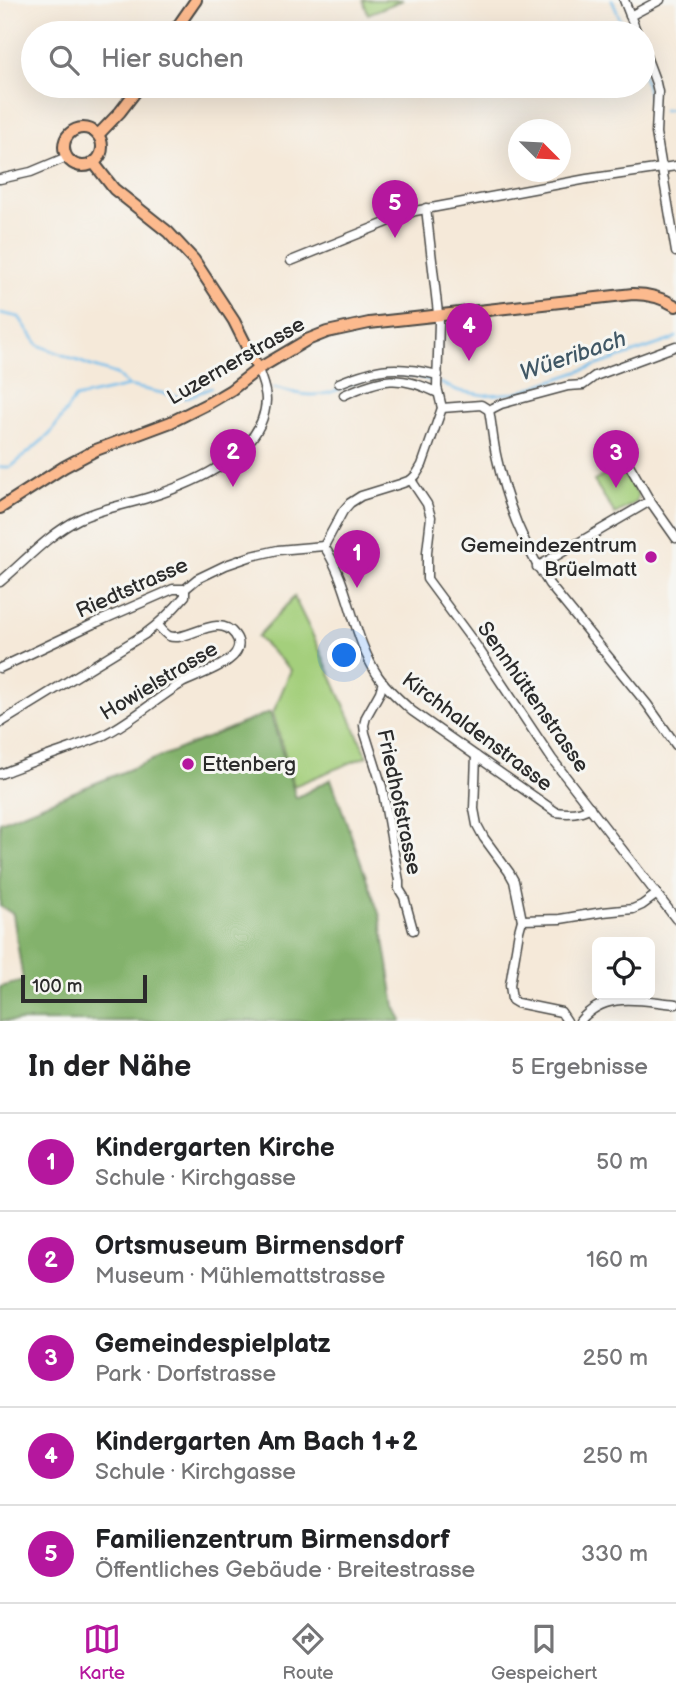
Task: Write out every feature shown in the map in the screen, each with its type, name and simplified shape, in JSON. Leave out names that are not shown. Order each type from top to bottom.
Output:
[{"type":"main road","points":[[181,21],[196,0]]},
{"type":"main road","points":[[98,135],[131,98]]},
{"type":"main road","points":[[84,128],[98,135],[101,150],[93,162],[79,165],[67,157],[65,142],[74,130],[84,128]]},
{"type":"main road","points":[[93,162],[114,189],[168,232],[194,260],[234,321],[258,369]]},
{"type":"main road","name":"Luzernerstrasse","points":[[0,508],[96,450],[171,422],[209,403],[258,369],[307,340],[327,332],[369,323],[633,294],[660,298],[676,306]]},
{"type":"street","points":[[624,0],[632,21]]},
{"type":"street","points":[[630,16],[660,0]]},
{"type":"street","points":[[655,80],[658,92],[656,133],[676,252]]},
{"type":"street","points":[[0,179],[31,172],[67,157]]},
{"type":"street","points":[[291,261],[394,218],[426,208],[676,166]]},
{"type":"street","points":[[324,546],[343,511],[354,499],[411,480],[416,475],[442,408],[437,383],[438,315],[426,208]]},
{"type":"street","points":[[489,410],[500,404],[568,386],[583,385],[595,376],[676,346]]},
{"type":"street","points":[[0,582],[51,536],[75,521],[97,510],[173,489],[203,475],[243,449],[261,424],[265,407],[265,391],[258,369]]},
{"type":"street","points":[[339,383],[367,372],[385,369],[417,370],[437,383]]},
{"type":"street","points":[[344,395],[365,385],[390,380],[437,383]]},
{"type":"street","points":[[442,408],[481,405],[489,410],[496,456],[507,499],[537,567],[647,704],[676,746]]},
{"type":"street","points":[[620,449],[650,501],[676,538]]},
{"type":"street","name":"Sennhüttenstrasse","points":[[411,480],[427,504],[431,517],[427,579],[496,674],[544,748],[657,894],[674,912]]},
{"type":"street","points":[[537,567],[650,501]]},
{"type":"street","name":"Riedtstrasse","points":[[0,668],[173,589],[185,589],[197,579],[226,565],[278,550],[324,546]]},
{"type":"street","name":"Kirchhaldenstrasse","points":[[324,546],[337,571],[363,646],[383,682],[412,711],[556,812],[573,813],[585,811],[590,807]]},
{"type":"street","points":[[0,723],[158,625],[186,596],[185,589]]},
{"type":"street","name":"Howielstrasse","points":[[0,774],[104,735],[184,682],[227,662],[238,646],[234,633],[225,627],[211,627],[175,637],[167,635],[158,625]]},
{"type":"street","name":"Friedhofstrasse","points":[[383,682],[366,717],[365,733],[382,787],[399,881],[398,889],[404,897],[413,930]]},
{"type":"street","points":[[476,756],[474,809],[477,825],[514,881],[522,920],[510,985],[512,1000],[561,1012],[566,1021]]},
{"type":"street","points":[[522,920],[560,919],[633,909],[657,894]]},
{"type":"street","points":[[580,1021],[597,1006],[618,999],[676,1004]]},
{"type":"green space","points":[[363,0],[403,0],[368,14]]},
{"type":"green space","points":[[620,466],[638,495],[636,502],[615,514],[594,481]]},
{"type":"green space","points":[[294,597],[367,756],[294,786],[273,713],[291,670],[257,637]]},
{"type":"green space","points":[[270,712],[296,798],[331,779],[380,916],[395,1006],[402,1021],[0,1021],[0,987],[23,981],[13,914],[0,906],[0,822]]},
{"type":"waterway","points":[[612,0],[621,21]]},
{"type":"waterway","points":[[663,110],[676,109]]},
{"type":"waterway","points":[[0,313],[19,317],[38,345],[116,374],[129,386]]},
{"type":"waterway","name":"Wüeribach","points":[[440,383],[459,391],[484,395],[516,393],[676,337]]},
{"type":"waterway","name":"Wüeribach","points":[[274,388],[317,395],[384,375],[413,376],[433,381]]},
{"type":"waterway","name":"Wüeribach","points":[[0,467],[11,467],[50,434],[75,398],[129,386],[185,398],[211,388]]},
{"type":"place","name":"Familienzentrum Birmensdorf","points":[[395,238]]},
{"type":"place","name":"Kindergarten Am Bach 1+2","points":[[469,361]]},
{"type":"place","name":"Ortsmuseum Birmensdorf","points":[[233,487]]},
{"type":"place","name":"Gemeindespielplatz","points":[[616,488]]},
{"type":"place","name":"Gemeindezentrum Brüelmatt","points":[[651,557]]},
{"type":"place","name":"Kindergarten Kirche","points":[[357,588]]},
{"type":"place","name":"Ettenberg","points":[[188,764]]}]
